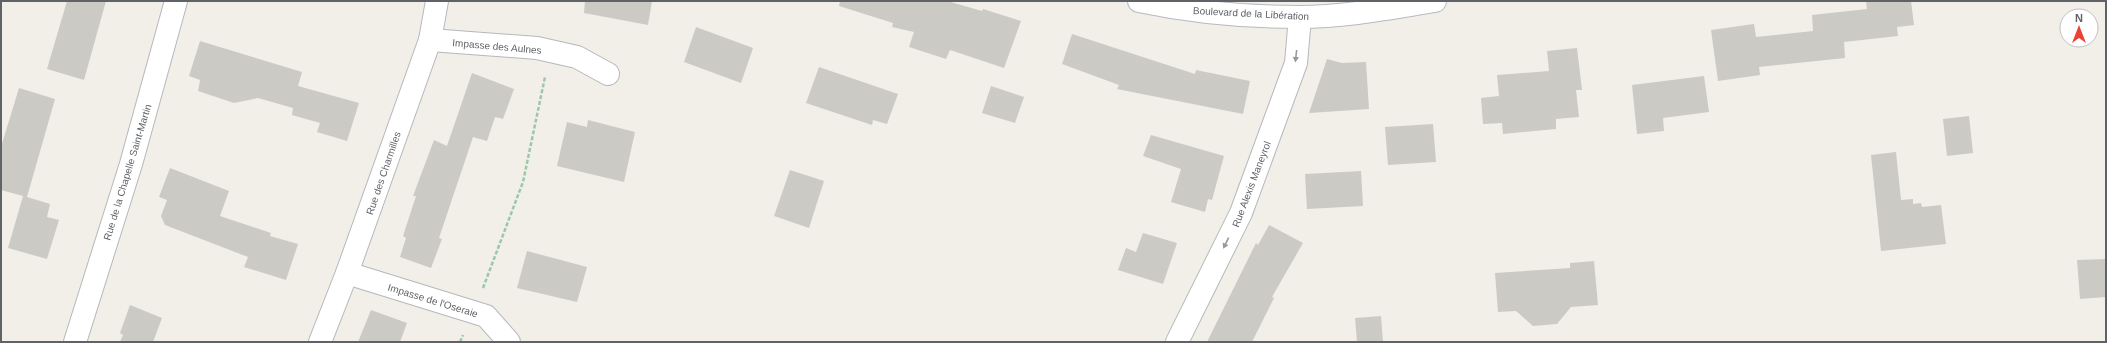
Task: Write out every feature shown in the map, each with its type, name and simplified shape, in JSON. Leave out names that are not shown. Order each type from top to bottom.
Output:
[{"type":"street","name":"Rue de la Chapelle Saint-Martin","points":[[75,342],[131,164],[176,1]]},
{"type":"street","name":"Rue des Charmilles","points":[[320,342],[347,273],[430,40],[437,1]]},
{"type":"street","name":"Boulevard de la Libération","points":[[1139,1],[1192,11],[1300,17],[1368,12],[1435,1]]},
{"type":"street","name":"Rue Alexis Maneyrol","points":[[1177,342],[1243,206],[1296,63],[1300,17]]},
{"type":"street","name":"Impasse des Aulnes","points":[[430,40],[537,48],[577,56],[608,74]]},
{"type":"street","name":"Impasse de l'Oseraie","points":[[347,273],[486,316],[509,342]]},
{"type":"path","points":[[460,342],[474,312],[523,182],[550,51]]},
{"type":"building","points":[[67,1],[106,1],[84,80],[47,69]]},
{"type":"building","points":[[585,1],[652,1],[648,25],[584,13]]},
{"type":"building","points":[[840,1],[947,1],[982,11],[983,9],[1021,21],[1004,68],[950,50],[946,59],[909,47],[914,32],[892,27],[893,23],[839,6]]},
{"type":"building","points":[[1866,1],[1911,1],[1914,25],[1897,27],[1898,36],[1844,42],[1845,58],[1759,67],[1760,75],[1718,81],[1711,30],[1754,24],[1756,37],[1813,31],[1812,15],[1867,9]]},
{"type":"building","points":[[696,27],[753,48],[741,83],[684,62]]},
{"type":"building","points":[[1072,34],[1195,74],[1196,70],[1250,81],[1243,114],[1117,89],[1119,85],[1062,64]]},
{"type":"building","points":[[200,41],[302,72],[298,86],[359,103],[347,141],[317,132],[320,123],[292,115],[293,108],[258,98],[234,103],[198,91],[200,80],[189,76]]},
{"type":"building","points":[[1577,48],[1582,90],[1576,90],[1579,117],[1556,119],[1556,129],[1503,134],[1502,123],[1483,124],[1481,98],[1499,96],[1497,75],[1549,71],[1547,51]]},
{"type":"building","points":[[1327,59],[1342,63],[1366,62],[1369,109],[1309,113]]},
{"type":"building","points":[[819,67],[898,94],[887,124],[873,120],[872,125],[806,103]]},
{"type":"building","points":[[472,73],[514,89],[503,119],[495,117],[487,141],[473,137],[439,238],[442,239],[431,268],[400,257],[406,238],[403,236],[416,196],[413,196],[434,140],[447,146]]},
{"type":"building","points":[[1704,76],[1709,112],[1663,118],[1664,131],[1637,134],[1632,85]]},
{"type":"building","points":[[991,86],[1024,97],[1015,123],[982,113]]},
{"type":"building","points":[[19,88],[55,99],[27,197],[50,204],[47,217],[59,220],[47,259],[8,248],[23,196],[1,190],[1,147]]},
{"type":"building","points":[[1969,116],[1973,153],[1947,156],[1943,119]]},
{"type":"building","points":[[588,120],[635,132],[624,182],[557,166],[567,122],[587,127]]},
{"type":"building","points":[[1433,124],[1436,162],[1388,165],[1385,127]]},
{"type":"building","points":[[1151,135],[1224,156],[1212,200],[1208,199],[1205,212],[1171,202],[1181,169],[1143,156]]},
{"type":"building","points":[[1896,152],[1901,200],[1913,199],[1913,204],[1921,203],[1922,207],[1941,205],[1946,244],[1881,251],[1871,155]]},
{"type":"building","points":[[170,168],[229,191],[220,216],[271,233],[270,236],[298,244],[286,280],[244,267],[248,257],[165,225],[161,216],[167,200],[159,197]]},
{"type":"building","points":[[790,170],[824,181],[809,228],[774,216]]},
{"type":"building","points":[[1361,171],[1363,206],[1307,209],[1305,174]]},
{"type":"building","points":[[1269,225],[1303,243],[1272,297],[1274,298],[1252,342],[1207,342],[1256,243],[1258,245]]},
{"type":"building","points":[[1143,233],[1177,243],[1163,284],[1118,270],[1126,248],[1136,252]]},
{"type":"building","points":[[527,251],[587,267],[577,302],[517,288]]},
{"type":"building","points":[[2106,259],[2106,297],[2080,299],[2077,260]]},
{"type":"building","points":[[1594,261],[1598,305],[1571,307],[1557,324],[1533,326],[1516,311],[1498,312],[1495,273],[1570,268],[1570,263]]},
{"type":"building","points":[[130,305],[162,318],[153,342],[120,342],[123,335],[120,333]]},
{"type":"building","points":[[371,310],[407,323],[400,342],[358,342]]},
{"type":"building","points":[[1381,316],[1383,342],[1357,342],[1355,318]]}]
